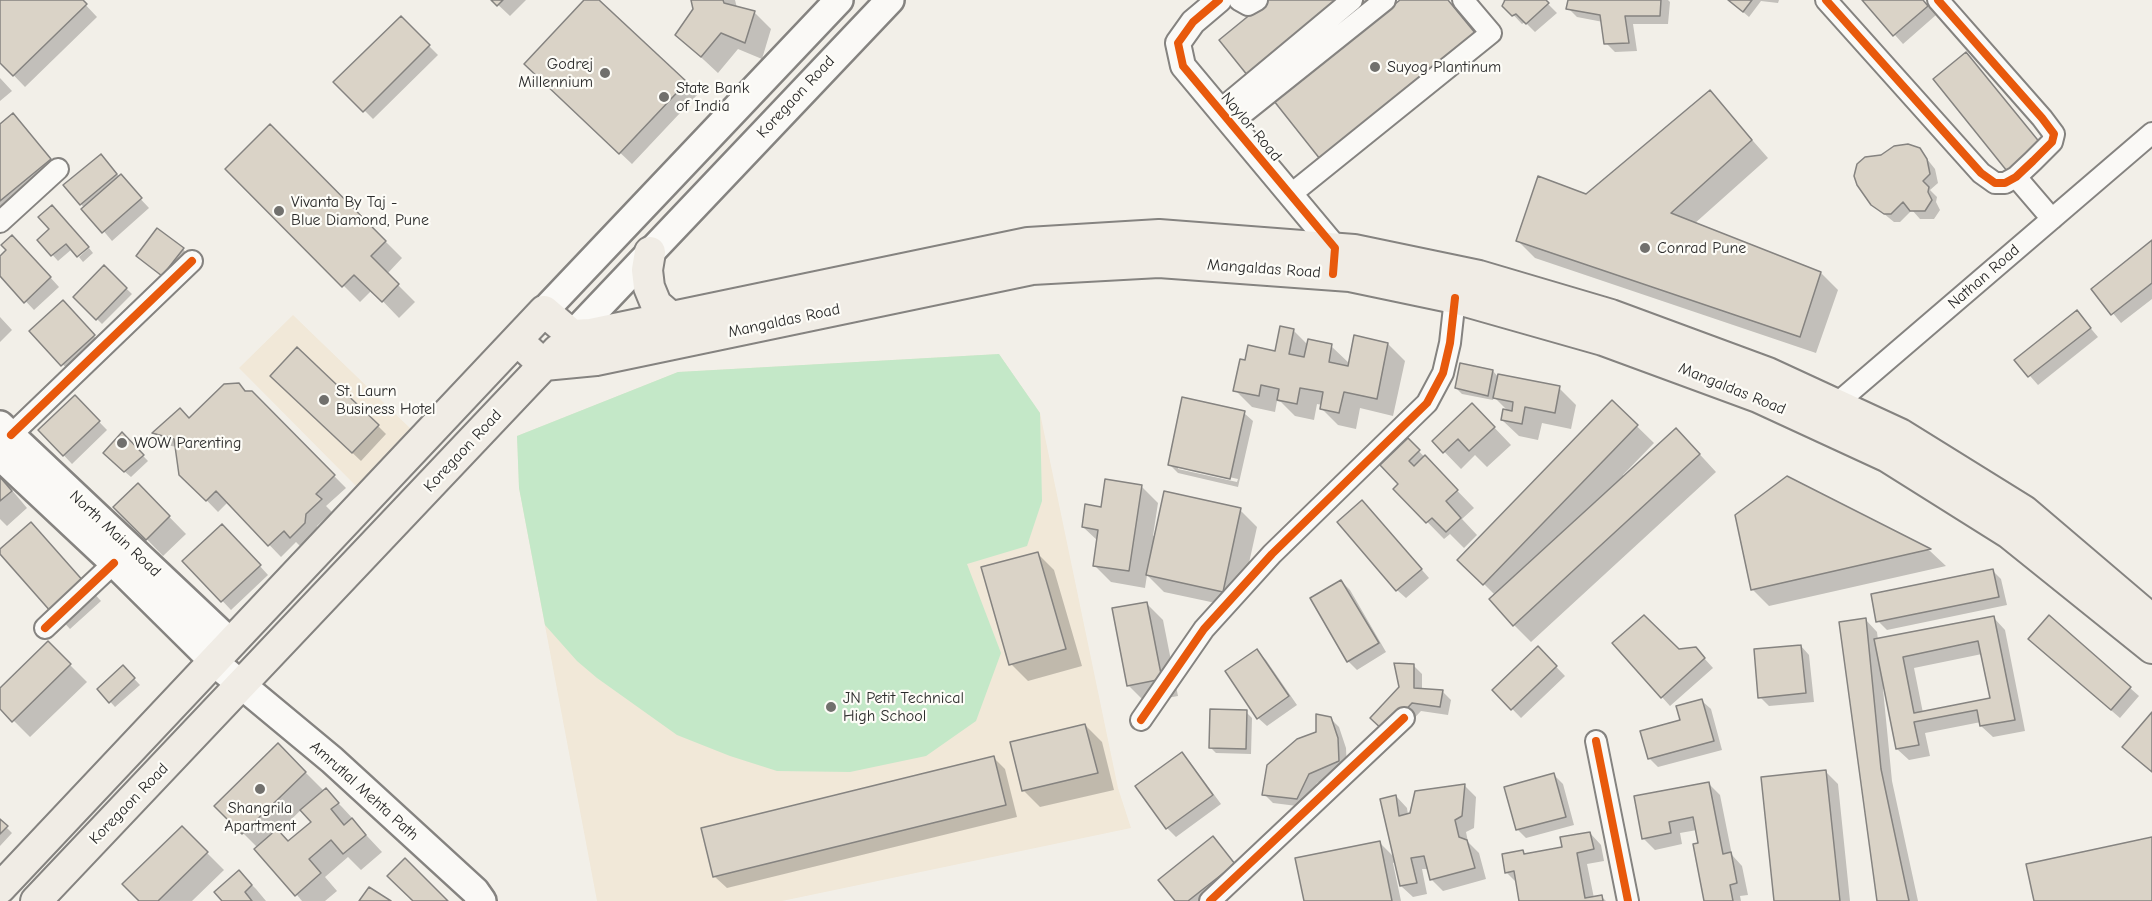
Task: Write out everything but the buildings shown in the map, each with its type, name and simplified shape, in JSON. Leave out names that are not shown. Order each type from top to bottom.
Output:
[{"type":"main road","name":"Koregaon Road","points":[[36,901],[890,0]]},
{"type":"main road","points":[[0,888],[518,341],[826,4]]},
{"type":"main road","name":"Mangaldas Road","points":[[572,335],[591,334],[1028,243],[1159,236],[1334,261],[1350,276],[1455,298],[1603,340],[1758,397],[1900,434],[2024,511],[2152,620]]},
{"type":"main road","name":"Mangaldas Road","points":[[544,365],[596,360],[1032,269],[1159,262],[1334,261],[1354,250],[1479,276],[1611,315],[1768,373],[1888,457],[2005,531],[2152,648]]},
{"type":"main road","points":[[650,252],[647,270],[649,287],[656,304],[671,317]]},
{"type":"main road","points":[[544,311],[572,335]]},
{"type":"main road","points":[[518,341],[544,365]]},
{"type":"main road","name":"North Main Road","points":[[4,439],[114,563],[222,652]]},
{"type":"main road","name":"North Main Road","points":[[4,439],[222,652]]},
{"type":"main road","name":"Amrutlal Mehta Path","points":[[222,652],[242,686],[332,760],[475,891],[482,901]]},
{"type":"street","name":"Naylor Road","points":[[1219,0],[1193,22],[1178,43],[1183,66],[1290,195],[1334,261]]},
{"type":"street","points":[[1239,0],[1248,5],[1257,0]]},
{"type":"street","points":[[1226,117],[1352,0]]},
{"type":"street","points":[[1226,117],[1385,0]]},
{"type":"street","points":[[1290,195],[1491,33],[1463,0]]},
{"type":"street","points":[[1826,0],[1981,173],[1995,183],[2005,183],[2016,177],[2052,142],[2054,134],[2043,118],[1938,0]]},
{"type":"street","name":"Nathan Road","points":[[1831,416],[2152,133]]},
{"type":"street","points":[[0,222],[58,169]]},
{"type":"street","points":[[2016,177],[2052,219]]},
{"type":"street","points":[[4,439],[192,261]]},
{"type":"street","points":[[1141,720],[1204,628],[1272,554],[1427,403],[1443,373],[1450,343],[1455,298]]},
{"type":"street","points":[[45,628],[114,563]]},
{"type":"street","points":[[1210,901],[1404,718]]},
{"type":"street","points":[[1596,741],[1628,901]]},
{"type":"shaded area","points":[[293,315],[412,430],[356,486],[239,368]]},
{"type":"shaded area","name":"JN Petit Technical High School","points":[[999,354],[1040,413],[1118,788],[1131,828],[782,901],[597,901],[519,488],[517,436],[678,372]]},
{"type":"green space","name":"JN Petit Technical High School","points":[[999,354],[1040,413],[1042,501],[1027,546],[967,564],[1001,653],[976,721],[926,756],[850,772],[777,771],[730,756],[677,735],[597,678],[577,661],[545,625],[519,488],[517,436],[678,372]]},
{"type":"cycle path","points":[[1219,0],[1193,22],[1178,43],[1183,66],[1335,248],[1333,274]]},
{"type":"cycle path","points":[[1826,0],[1981,173],[1995,183],[2005,183],[2016,177],[2052,142],[2054,134],[1938,0]]},
{"type":"cycle path","points":[[11,435],[192,261]]},
{"type":"cycle path","points":[[1141,720],[1204,629],[1272,554],[1427,403],[1443,373],[1450,343],[1455,298]]},
{"type":"cycle path","points":[[45,628],[114,563]]},
{"type":"cycle path","points":[[1210,901],[1404,718]]},
{"type":"cycle path","points":[[1596,741],[1628,901]]},
{"type":"place","name":"Suyog Plantinum","points":[[1375,67]]},
{"type":"place","name":"Godrej Millennium","points":[[605,73]]},
{"type":"place","name":"State Bank of India","points":[[664,97]]},
{"type":"place","name":"Vivanta By Taj - Blue Diamond, Pune","points":[[279,211]]},
{"type":"place","name":"Conrad Pune","points":[[1645,248]]},
{"type":"place","name":"St. Laurn Business Hotel","points":[[324,400]]},
{"type":"place","name":"WOW Parenting","points":[[122,443]]},
{"type":"place","name":"JN Petit Technical High School","points":[[831,707]]},
{"type":"place","name":"Shangrila Apartment","points":[[260,789]]}]
